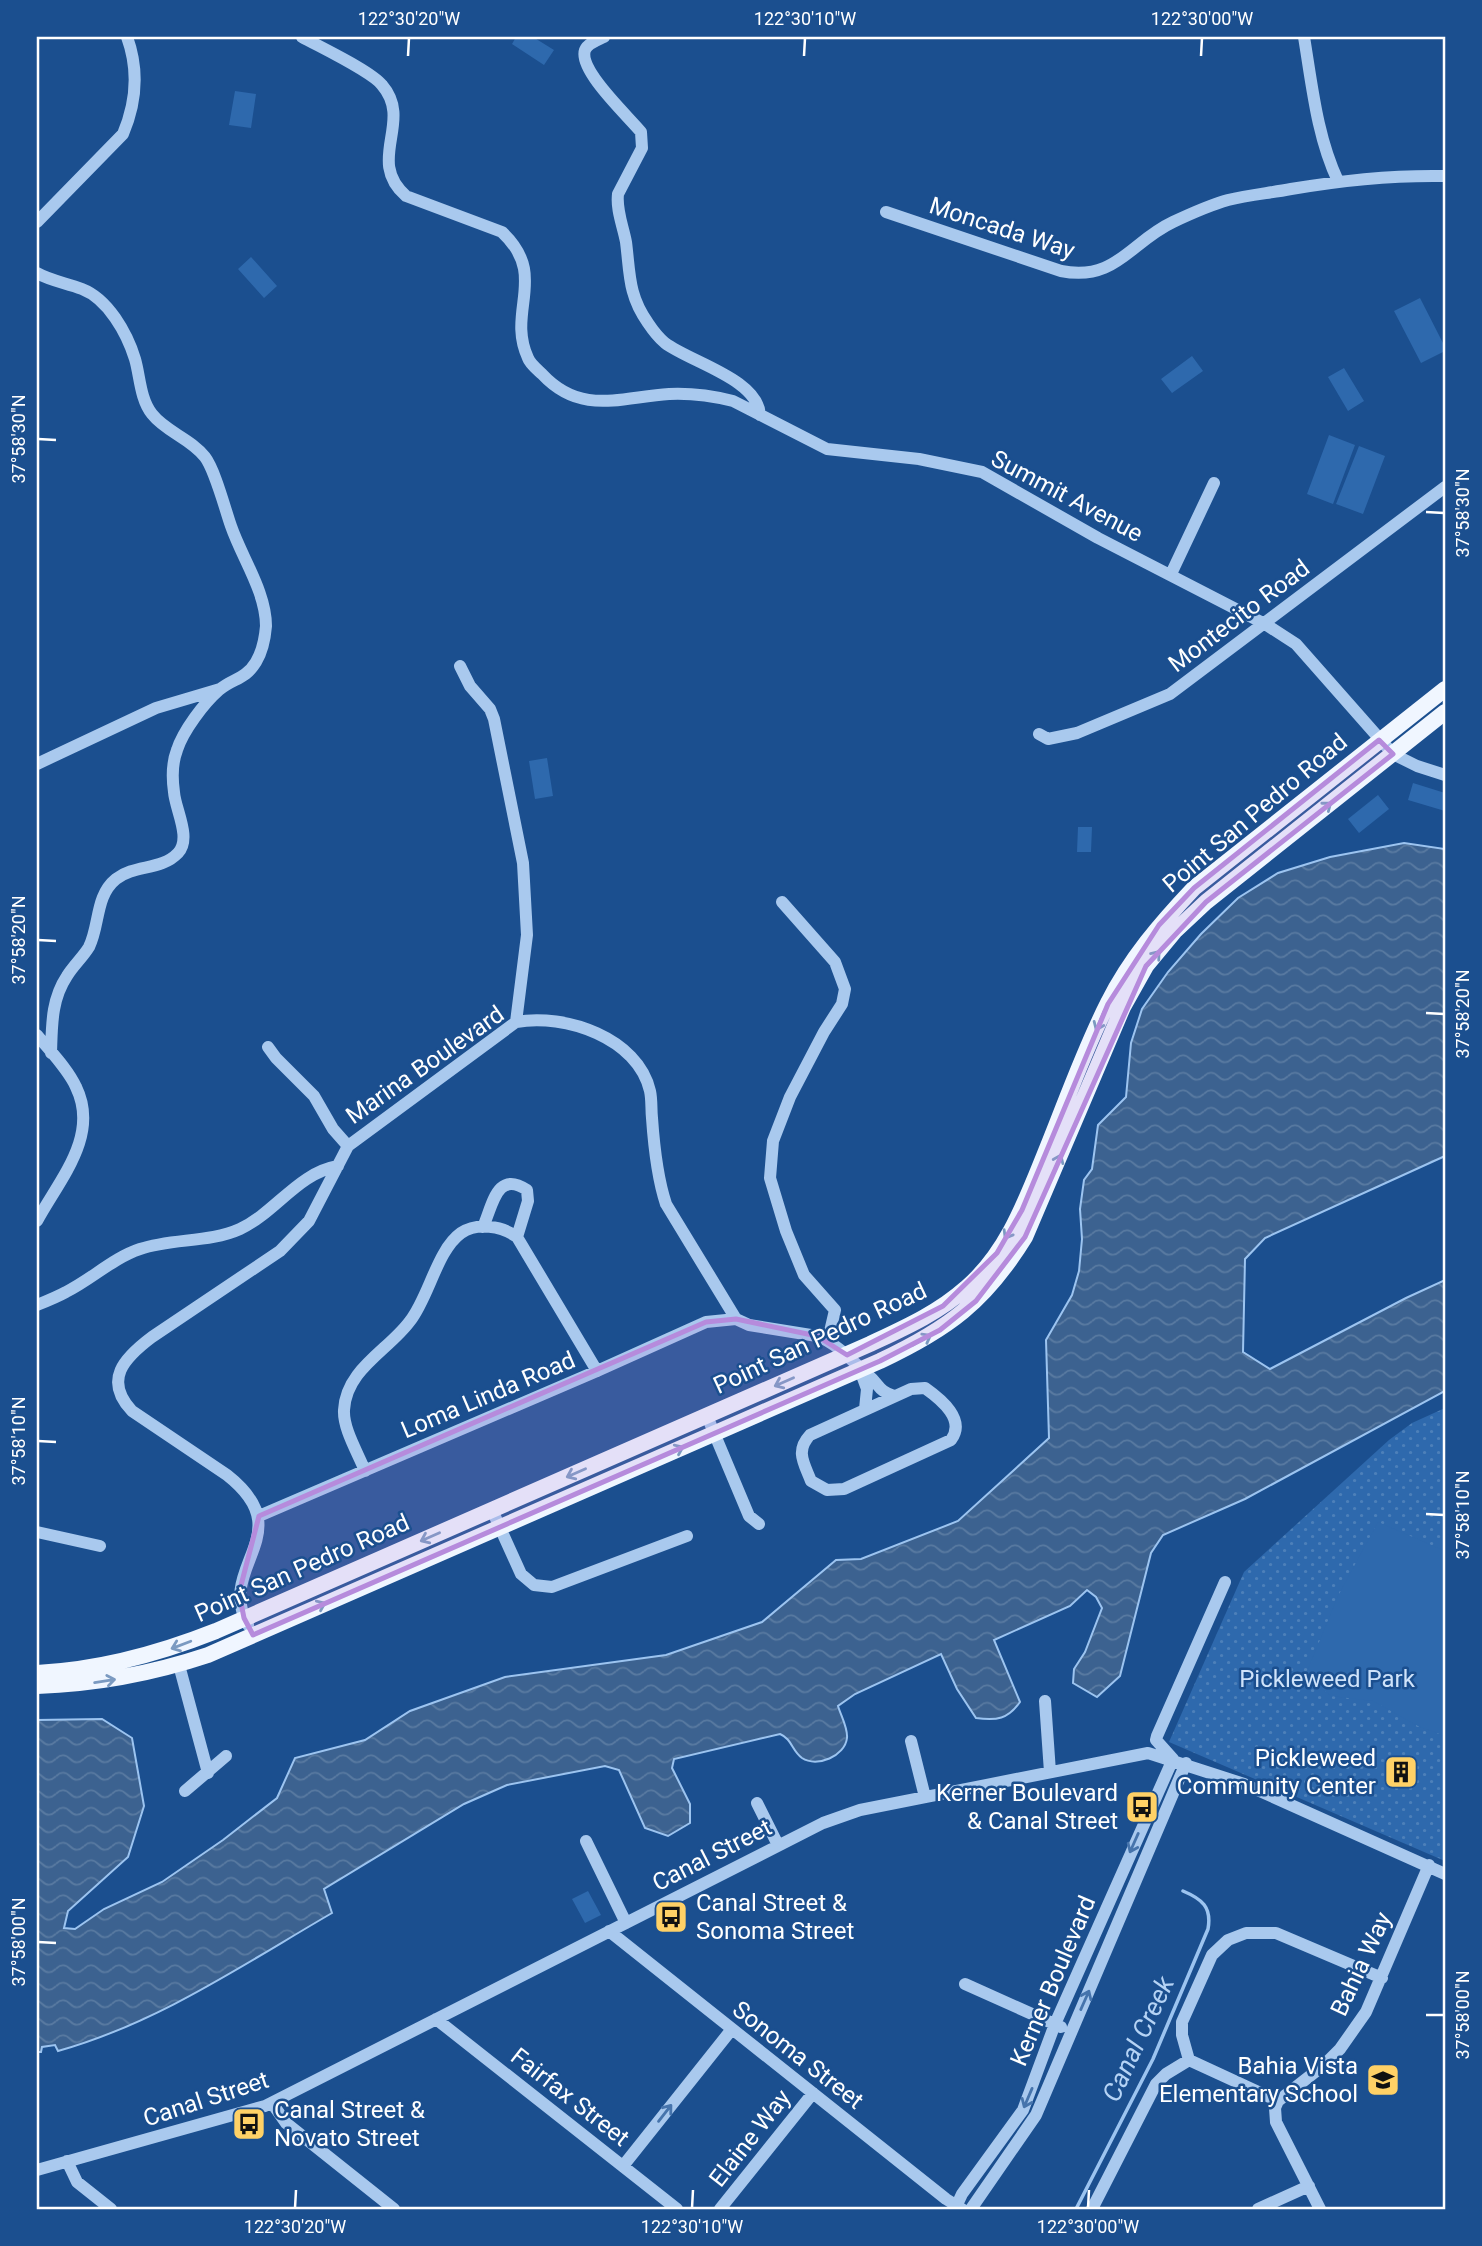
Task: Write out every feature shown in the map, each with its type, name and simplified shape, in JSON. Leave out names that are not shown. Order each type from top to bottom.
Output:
[{"type":"main road","name":"Point San Pedro Road","points":[[37,1672],[94,1667],[172,1648],[847,1355],[943,1306],[997,1254],[1022,1210],[1108,1004],[1131,962],[1159,925],[1194,888],[1445,689]]},
{"type":"main road","name":"Point San Pedro Road","points":[[37,1686],[98,1683],[179,1665],[208,1655],[860,1369],[940,1330],[976,1301],[1010,1262],[1037,1211],[1123,1007],[1146,966],[1206,902],[1445,712]]},
{"type":"street","points":[[37,222],[123,134],[130,119],[136,71],[127,37]]},
{"type":"street","name":"Summit Avenue","points":[[302,37],[381,83],[393,102],[394,121],[388,169],[398,189],[406,196],[502,232],[520,253],[525,270],[521,327],[528,359],[549,382],[570,394],[592,401],[636,400],[671,394],[718,397],[733,401],[827,449],[919,459],[982,472],[1098,538],[1265,624],[1296,644],[1393,754],[1417,766],[1445,775]]},
{"type":"street","points":[[604,37],[585,50],[585,61],[590,74],[641,132],[643,140],[642,148],[618,194],[617,202],[633,298],[648,323],[665,343],[711,367],[746,390],[760,406],[760,415]]},
{"type":"street","points":[[1304,37],[1316,111],[1338,181]]},
{"type":"street","name":"Moncada Way","points":[[886,212],[1077,275],[1095,273],[1111,266],[1170,223],[1227,200],[1338,181],[1396,175],[1445,176]]},
{"type":"street","points":[[37,273],[85,290],[101,301],[124,333],[134,357],[144,402],[151,413],[188,440],[206,459],[259,593],[266,625],[262,651],[256,663],[243,677],[220,689],[156,708],[37,764]]},
{"type":"street","points":[[1171,574],[1214,483]]},
{"type":"street","name":"Montecito Road","points":[[1039,734],[1048,739],[1077,733],[1170,694],[1445,487]]},
{"type":"street","points":[[460,666],[470,687],[490,709],[494,719],[523,863],[527,935],[516,1022]]},
{"type":"street","points":[[51,1053],[52,1015],[56,996],[65,978],[89,946],[106,889],[127,873],[166,863],[180,851],[184,838],[174,793],[173,760],[186,730],[220,689]]},
{"type":"street","points":[[782,902],[835,962],[845,989],[842,1004],[824,1032],[781,1119],[773,1141],[770,1178],[786,1231],[804,1275],[835,1310],[828,1340]]},
{"type":"street","name":"Marina Boulevard","points":[[259,1516],[242,1487],[132,1411],[122,1401],[118,1376],[123,1363],[143,1344],[280,1251],[309,1221],[348,1146],[516,1022],[558,1022],[597,1033],[627,1053],[635,1062],[649,1088],[660,1187],[666,1204],[736,1320]]},
{"type":"street","points":[[37,1035],[77,1087],[85,1125],[74,1158],[37,1221]]},
{"type":"street","points":[[268,1047],[275,1058],[314,1096],[333,1129],[348,1146]]},
{"type":"street","points":[[37,1305],[67,1292],[141,1248],[207,1238],[239,1229],[273,1209],[307,1177],[323,1168],[338,1166]]},
{"type":"street","points":[[483,1227],[500,1187],[516,1182],[527,1189],[528,1201],[517,1237]]},
{"type":"street","points":[[365,1471],[344,1411],[349,1390],[360,1371],[411,1321],[448,1246],[461,1233],[472,1228],[508,1231],[517,1237],[597,1371]]},
{"type":"street","points":[[736,1320],[749,1325],[828,1340],[872,1378],[880,1390],[894,1396]]},
{"type":"street","name":"Loma Linda Road","points":[[259,1516],[706,1322],[736,1320]]},
{"type":"street","points":[[860,1369],[867,1389],[865,1409]]},
{"type":"street","points":[[925,1388],[939,1398],[957,1422],[957,1432],[951,1440],[844,1489],[827,1490],[815,1486],[801,1455],[802,1443],[810,1435],[865,1409],[911,1389],[925,1388]]},
{"type":"street","points":[[708,1416],[749,1516],[759,1524]]},
{"type":"street","points":[[492,1510],[521,1574],[534,1585],[552,1587],[687,1536]]},
{"type":"street","points":[[253,1635],[244,1618],[239,1593],[256,1547],[259,1516]]},
{"type":"street","points":[[37,1532],[100,1546]]},
{"type":"street","points":[[1179,1761],[1156,1740],[1157,1736],[1225,1582]]},
{"type":"street","points":[[179,1665],[208,1773]]},
{"type":"street","points":[[1045,1701],[1050,1772]]},
{"type":"street","points":[[911,1741],[925,1797]]},
{"type":"street","name":"Canal Street","points":[[37,2170],[247,2113],[272,2103],[844,1814],[1148,1752],[1244,1784],[1445,1874]]},
{"type":"street","points":[[185,1791],[226,1756]]},
{"type":"street","name":"Kerner Boulevard","points":[[958,2208],[962,2194],[1023,2110],[1055,2024],[1179,1761]]},
{"type":"street","name":"Kerner Boulevard","points":[[971,2209],[1037,2115],[1179,1761]]},
{"type":"street","points":[[757,1803],[778,1846]]},
{"type":"street","points":[[586,1841],[626,1923]]},
{"type":"street","name":"Bahia Way","points":[[1278,2101],[1340,2049],[1366,2012],[1429,1865]]},
{"type":"street","name":"Sonoma Street","points":[[609,1931],[958,2208]]},
{"type":"street","points":[[1320,2209],[1276,2122],[1275,2108],[1278,2101],[1189,2060],[1182,2035],[1182,2022],[1212,1955],[1228,1940],[1246,1933],[1276,1933],[1382,1978]]},
{"type":"street","points":[[965,1984],[1071,2031]]},
{"type":"street","name":"Fairfax Street","points":[[436,2019],[677,2209]]},
{"type":"street","points":[[623,2166],[732,2029]]},
{"type":"street","points":[[1093,2209],[1156,2084],[1166,2074],[1189,2060]]},
{"type":"street","name":"Elaine Way","points":[[720,2209],[813,2093]]},
{"type":"street","points":[[272,2103],[286,2123],[394,2209]]},
{"type":"street","points":[[67,2161],[77,2182],[111,2209]]},
{"type":"street","points":[[1258,2209],[1309,2186]]},
{"type":"highlighted area","points":[[1379,740],[1393,754],[1206,902],[1146,966],[1025,1237],[976,1301],[940,1330],[880,1361],[253,1635],[244,1618],[239,1593],[259,1516],[706,1322],[736,1319],[817,1336],[847,1355],[943,1306],[997,1253],[1022,1210],[1108,1004],[1159,925],[1194,888]]},
{"type":"green space","points":[[516,37],[533,37],[554,50],[544,65],[512,44]]},
{"type":"green space","points":[[235,91],[256,94],[251,128],[229,125]]},
{"type":"green space","points":[[251,257],[277,286],[264,298],[238,269]]},
{"type":"green space","points":[[1420,298],[1445,347],[1445,351],[1421,363],[1394,311]]},
{"type":"green space","points":[[1192,356],[1203,371],[1172,393],[1161,379]]},
{"type":"green space","points":[[1344,368],[1364,401],[1348,411],[1328,377]]},
{"type":"green space","points":[[1329,435],[1355,445],[1333,504],[1307,494]]},
{"type":"green space","points":[[1359,446],[1385,456],[1363,514],[1336,504]]},
{"type":"green space","points":[[547,758],[553,796],[535,799],[529,761]]},
{"type":"green space","points":[[1413,783],[1445,793],[1445,811],[1408,800]]},
{"type":"green space","points":[[1378,795],[1389,809],[1359,833],[1348,819]]},
{"type":"green space","points":[[1078,827],[1092,827],[1091,852],[1077,852]]},
{"type":"green space","name":"Pickleweed Park","points":[[1445,1408],[1445,1861],[1169,1742],[1244,1572],[1389,1440],[1412,1423]]},
{"type":"green space","points":[[1378,1522],[1445,1551],[1445,1736],[1418,1726],[1373,1701],[1331,1696],[1322,1689],[1308,1669],[1338,1596]]},
{"type":"green space","points":[[588,1891],[601,1915],[585,1923],[572,1899]]},
{"type":"water","points":[[1404,843],[1445,849],[1445,1156],[1265,1238],[1245,1259],[1243,1352],[1270,1369],[1445,1280],[1445,1391],[1245,1499],[1163,1535],[1151,1553],[1120,1676],[1097,1697],[1073,1683],[1074,1669],[1085,1652],[1102,1608],[1096,1597],[1087,1590],[1070,1606],[994,1640],[1020,1702],[1006,1715],[996,1719],[976,1718],[957,1689],[941,1654],[855,1694],[838,1706],[847,1738],[836,1755],[822,1761],[802,1758],[780,1734],[674,1759],[672,1768],[690,1804],[690,1823],[668,1836],[645,1828],[619,1770],[605,1766],[507,1785],[464,1804],[324,1889],[332,1913],[200,1991],[131,2025],[95,2039],[58,2051],[55,2045],[42,2047],[41,2052],[37,2052],[37,1720],[102,1719],[132,1738],[144,1806],[128,1857],[68,1911],[64,1928],[75,1929],[104,1909],[162,1882],[223,1840],[277,1798],[295,1758],[365,1740],[410,1711],[505,1677],[666,1655],[762,1622],[836,1560],[861,1559],[958,1521],[1049,1438],[1046,1340],[1072,1295],[1079,1271],[1082,1239],[1080,1209],[1084,1180],[1092,1169],[1098,1125],[1126,1097],[1131,1043],[1142,1009],[1168,972],[1201,934],[1238,898],[1278,873],[1330,857]]},
{"type":"waterway","name":"Canal Creek","points":[[1076,2209],[1153,2059],[1208,1929],[1207,1909],[1195,1897],[1183,1891]]},
{"type":"place","name":"Pickleweed Community Center","points":[[1401,1772]]},
{"type":"place","name":"Kerner Boulevard & Canal Street","points":[[1142,1807]]},
{"type":"place","name":"Canal Street & Sonoma Street","points":[[671,1917]]},
{"type":"place","name":"Bahia Vista Elementary School","points":[[1383,2080]]},
{"type":"place","name":"Canal Street & Novato Street","points":[[249,2124]]}]
